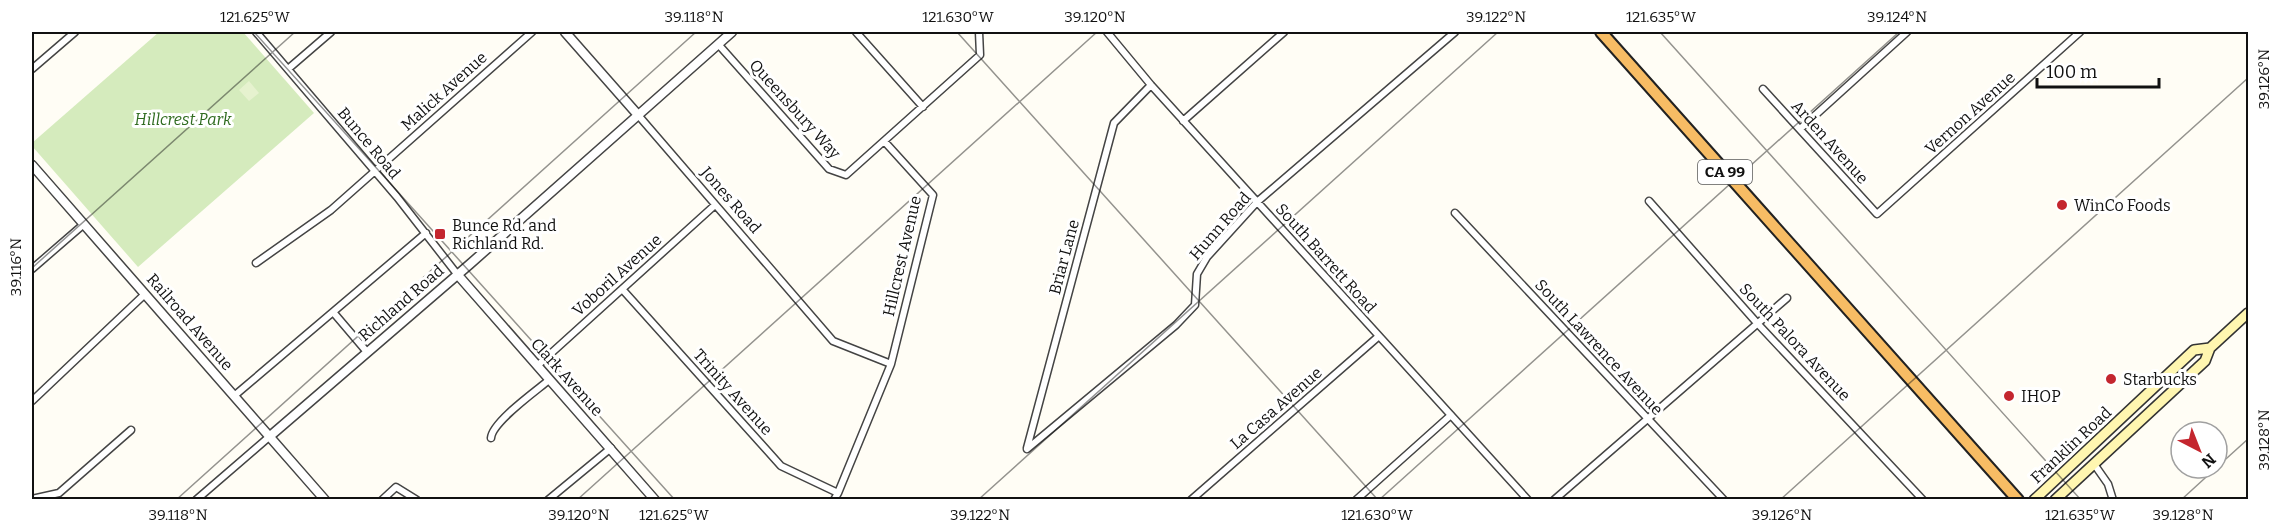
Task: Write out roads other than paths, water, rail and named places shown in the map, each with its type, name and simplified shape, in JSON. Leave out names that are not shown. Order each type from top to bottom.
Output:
[{"type":"highway","name":"CA 99","points":[[1601,32],[2018,500]]},
{"type":"main road","name":"Franklin Road","points":[[2055,500],[2205,361],[2210,348],[2248,313]]},
{"type":"main road","name":"Franklin Road","points":[[2034,500],[2194,350],[2210,348]]},
{"type":"street","points":[[32,69],[75,32]]},
{"type":"street","name":"Bunce Road","points":[[256,32],[375,171],[458,274]]},
{"type":"street","points":[[288,69],[330,32]]},
{"type":"street","name":"Malick Avenue","points":[[256,263],[289,238],[320,219],[532,32]]},
{"type":"street","name":"Jones Road","points":[[565,32],[833,341],[891,364]]},
{"type":"street","name":"Richland Road","points":[[196,500],[458,274],[732,32]]},
{"type":"street","points":[[856,32],[923,107]]},
{"type":"street","points":[[884,141],[980,55],[979,32]]},
{"type":"street","name":"South Barrett Road","points":[[1107,32],[1151,85],[1528,500]]},
{"type":"street","points":[[1184,121],[1284,32]]},
{"type":"street","name":"Hunn Road","points":[[1027,449],[1176,325],[1195,304],[1197,274],[1207,257],[1257,202],[1455,32]]},
{"type":"street","points":[[1800,129],[1907,32]]},
{"type":"street","name":"Vernon Avenue","points":[[1877,214],[2080,32]]},
{"type":"street","name":"Queensbury Way","points":[[718,44],[829,169],[846,175],[884,141]]},
{"type":"street","name":"Briar Lane","points":[[1027,449],[1114,123],[1151,85]]},
{"type":"street","name":"Arden Avenue","points":[[1763,89],[1877,214]]},
{"type":"street","name":"Hillcrest Avenue","points":[[834,500],[891,364],[933,195],[884,141]]},
{"type":"street","name":"Railroad Avenue","points":[[32,165],[325,500]]},
{"type":"street","name":"South Palora Avenue","points":[[1649,201],[1757,323],[1923,500]]},
{"type":"street","name":"Voboril Avenue","points":[[537,366],[716,205]]},
{"type":"street","name":"South Lawrence Avenue","points":[[1455,213],[1724,500]]},
{"type":"street","points":[[32,269],[84,224]]},
{"type":"street","points":[[234,396],[426,233]]},
{"type":"street","name":"Clark Avenue","points":[[458,274],[655,500]]},
{"type":"street","name":"Trinity Avenue","points":[[622,289],[781,466],[838,493]]},
{"type":"street","points":[[32,401],[145,294]]},
{"type":"street","points":[[1554,500],[1786,298]]},
{"type":"street","points":[[333,312],[367,352]]},
{"type":"street","name":"La Casa Avenue","points":[[1191,500],[1379,336]]},
{"type":"street","points":[[491,438],[494,428],[499,423],[549,380]]},
{"type":"street","points":[[1356,500],[1451,415]]},
{"type":"street","points":[[32,499],[59,493],[131,430]]},
{"type":"street","points":[[548,500],[610,448]]},
{"type":"street","points":[[2094,464],[2108,484],[2113,500]]},
{"type":"street","points":[[382,500],[396,487],[417,500]]},
{"type":"place","name":"WinCo Foods","points":[[2062,205]]},
{"type":"place","name":"Bunce Rd. and Richland Rd.","points":[[440,234]]},
{"type":"place","name":"Starbucks","points":[[2111,379]]},
{"type":"place","name":"IHOP","points":[[2009,396]]},
{"type":"park label","name":"Hillcrest Park","points":[[183,119]]}]
